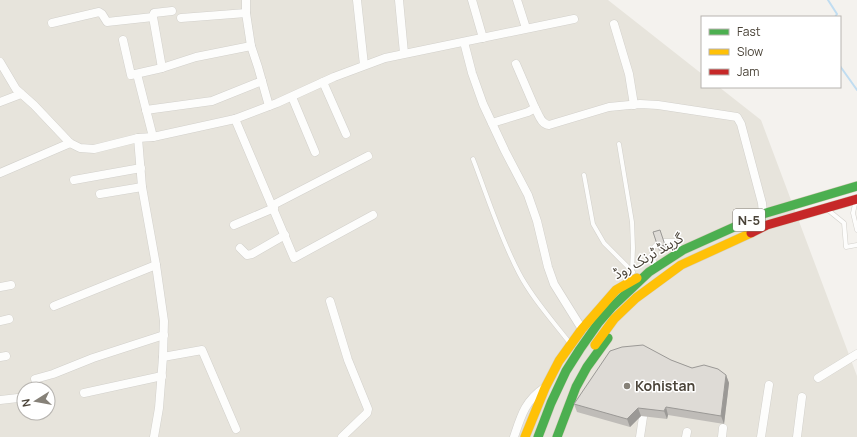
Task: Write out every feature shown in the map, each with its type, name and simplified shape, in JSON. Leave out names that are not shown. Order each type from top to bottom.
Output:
[{"type":"main road","name":"گرینڈ ٹرنک روڈ","points":[[526,437],[545,388],[559,361],[582,329],[616,290],[635,274],[653,269],[683,250],[763,214],[857,186]]},
{"type":"main road","name":"گرینڈ ٹرنک روڈ","points":[[557,437],[576,387],[587,367],[624,318],[656,282],[681,265],[767,225],[856,199]]},
{"type":"main road","points":[[763,214],[767,225]]},
{"type":"main road","points":[[538,437],[551,403],[566,371],[580,349],[599,322],[612,307],[653,269]]},
{"type":"main road","points":[[546,437],[575,373],[593,346],[614,319],[636,298],[656,282]]},
{"type":"street","points":[[246,0],[246,13],[251,46],[269,106]]},
{"type":"street","points":[[357,0],[364,65]]},
{"type":"street","points":[[399,0],[404,53]]},
{"type":"street","points":[[472,0],[483,38]]},
{"type":"street","points":[[517,0],[526,28]]},
{"type":"street","points":[[52,23],[99,12],[107,22],[153,16],[154,13],[172,11]]},
{"type":"street","points":[[181,18],[246,13]]},
{"type":"street","points":[[153,16],[162,68]]},
{"type":"street","points":[[1,66],[16,90],[34,105],[70,143],[80,148],[94,149],[138,138],[153,137],[235,119],[292,97],[364,65],[385,58],[574,19]]},
{"type":"street","points":[[614,24],[628,74],[634,105]]},
{"type":"street","points":[[123,40],[131,75],[196,58],[251,46]]},
{"type":"street","points":[[464,42],[472,73],[483,104],[528,195],[537,221],[548,267],[554,284],[582,329]]},
{"type":"street","points":[[516,64],[542,121],[549,125],[609,107],[634,105],[658,105],[737,117],[743,131],[762,203],[763,214]]},
{"type":"street","points":[[137,74],[153,137]]},
{"type":"street","points":[[146,110],[212,101],[262,82]]},
{"type":"street","points":[[323,82],[346,134]]},
{"type":"street","points":[[0,102],[21,94]]},
{"type":"street","points":[[292,97],[315,152]]},
{"type":"street","points":[[492,122],[528,112],[535,108]]},
{"type":"street","points":[[235,119],[294,258],[372,215]]},
{"type":"street","points":[[138,138],[142,187],[164,321],[162,376],[154,437]]},
{"type":"street","points":[[0,173],[70,143]]},
{"type":"street","points":[[234,225],[368,156]]},
{"type":"street","points":[[74,180],[141,168]]},
{"type":"street","points":[[100,194],[142,187]]},
{"type":"street","points":[[240,248],[247,255],[252,254],[285,235]]},
{"type":"street","points":[[54,306],[156,265]]},
{"type":"street","points":[[0,287],[11,285]]},
{"type":"street","points":[[330,301],[348,360],[368,409],[367,413],[342,437]]},
{"type":"street","points":[[0,321],[9,319]]},
{"type":"street","points":[[35,379],[164,335]]},
{"type":"street","points":[[163,357],[202,350],[236,430]]},
{"type":"street","points":[[818,378],[857,354]]},
{"type":"street","points":[[84,393],[162,376]]},
{"type":"street","points":[[761,437],[769,385]]},
{"type":"street","points":[[514,437],[522,413],[534,395],[545,388]]},
{"type":"street","points":[[796,437],[802,397]]},
{"type":"street","points":[[0,400],[16,398]]},
{"type":"street","points":[[640,437],[643,417]]},
{"type":"street","points":[[722,437],[723,428]]},
{"type":"lane","points":[[619,144],[632,222],[635,274]]},
{"type":"lane","points":[[474,159],[502,236],[520,274],[539,305],[571,344]]},
{"type":"lane","points":[[584,175],[593,224],[604,243],[635,274]]},
{"type":"lane","points":[[856,199],[853,213],[857,230]]},
{"type":"lane","points":[[826,208],[844,223],[846,247],[857,245]]},
{"type":"lane","points":[[664,241],[674,241],[683,250]]},
{"type":"lane","points":[[653,269],[651,251],[657,244]]},
{"type":"shaded area","points":[[0,0],[608,0],[701,73],[701,88],[720,88],[761,120],[857,376],[857,437],[0,437]]},
{"type":"building","points":[[660,230],[665,245],[658,247],[653,232]]},
{"type":"building","points":[[643,345],[671,360],[692,368],[704,365],[718,369],[726,375],[721,416],[666,407],[664,411],[638,408],[627,419],[574,404],[610,351],[622,347]]},
{"type":"waterway","points":[[828,0],[837,14],[836,16]]},
{"type":"waterway","points":[[841,67],[857,90]]},
{"type":"traffic: fast","points":[[538,437],[551,403],[566,371],[580,349],[599,322],[612,307],[649,272],[683,250],[763,214],[857,186]]},
{"type":"traffic: fast","points":[[557,437],[576,387],[587,367],[608,338]]},
{"type":"traffic: slow","points":[[595,345],[614,319],[636,298],[681,265],[751,233]]},
{"type":"traffic: slow","points":[[525,437],[545,388],[559,361],[582,329],[616,290],[637,278]]},
{"type":"traffic: jam","points":[[751,233],[767,225],[857,199]]},
{"type":"place","name":"Kohistan","points":[[627,386]]}]
